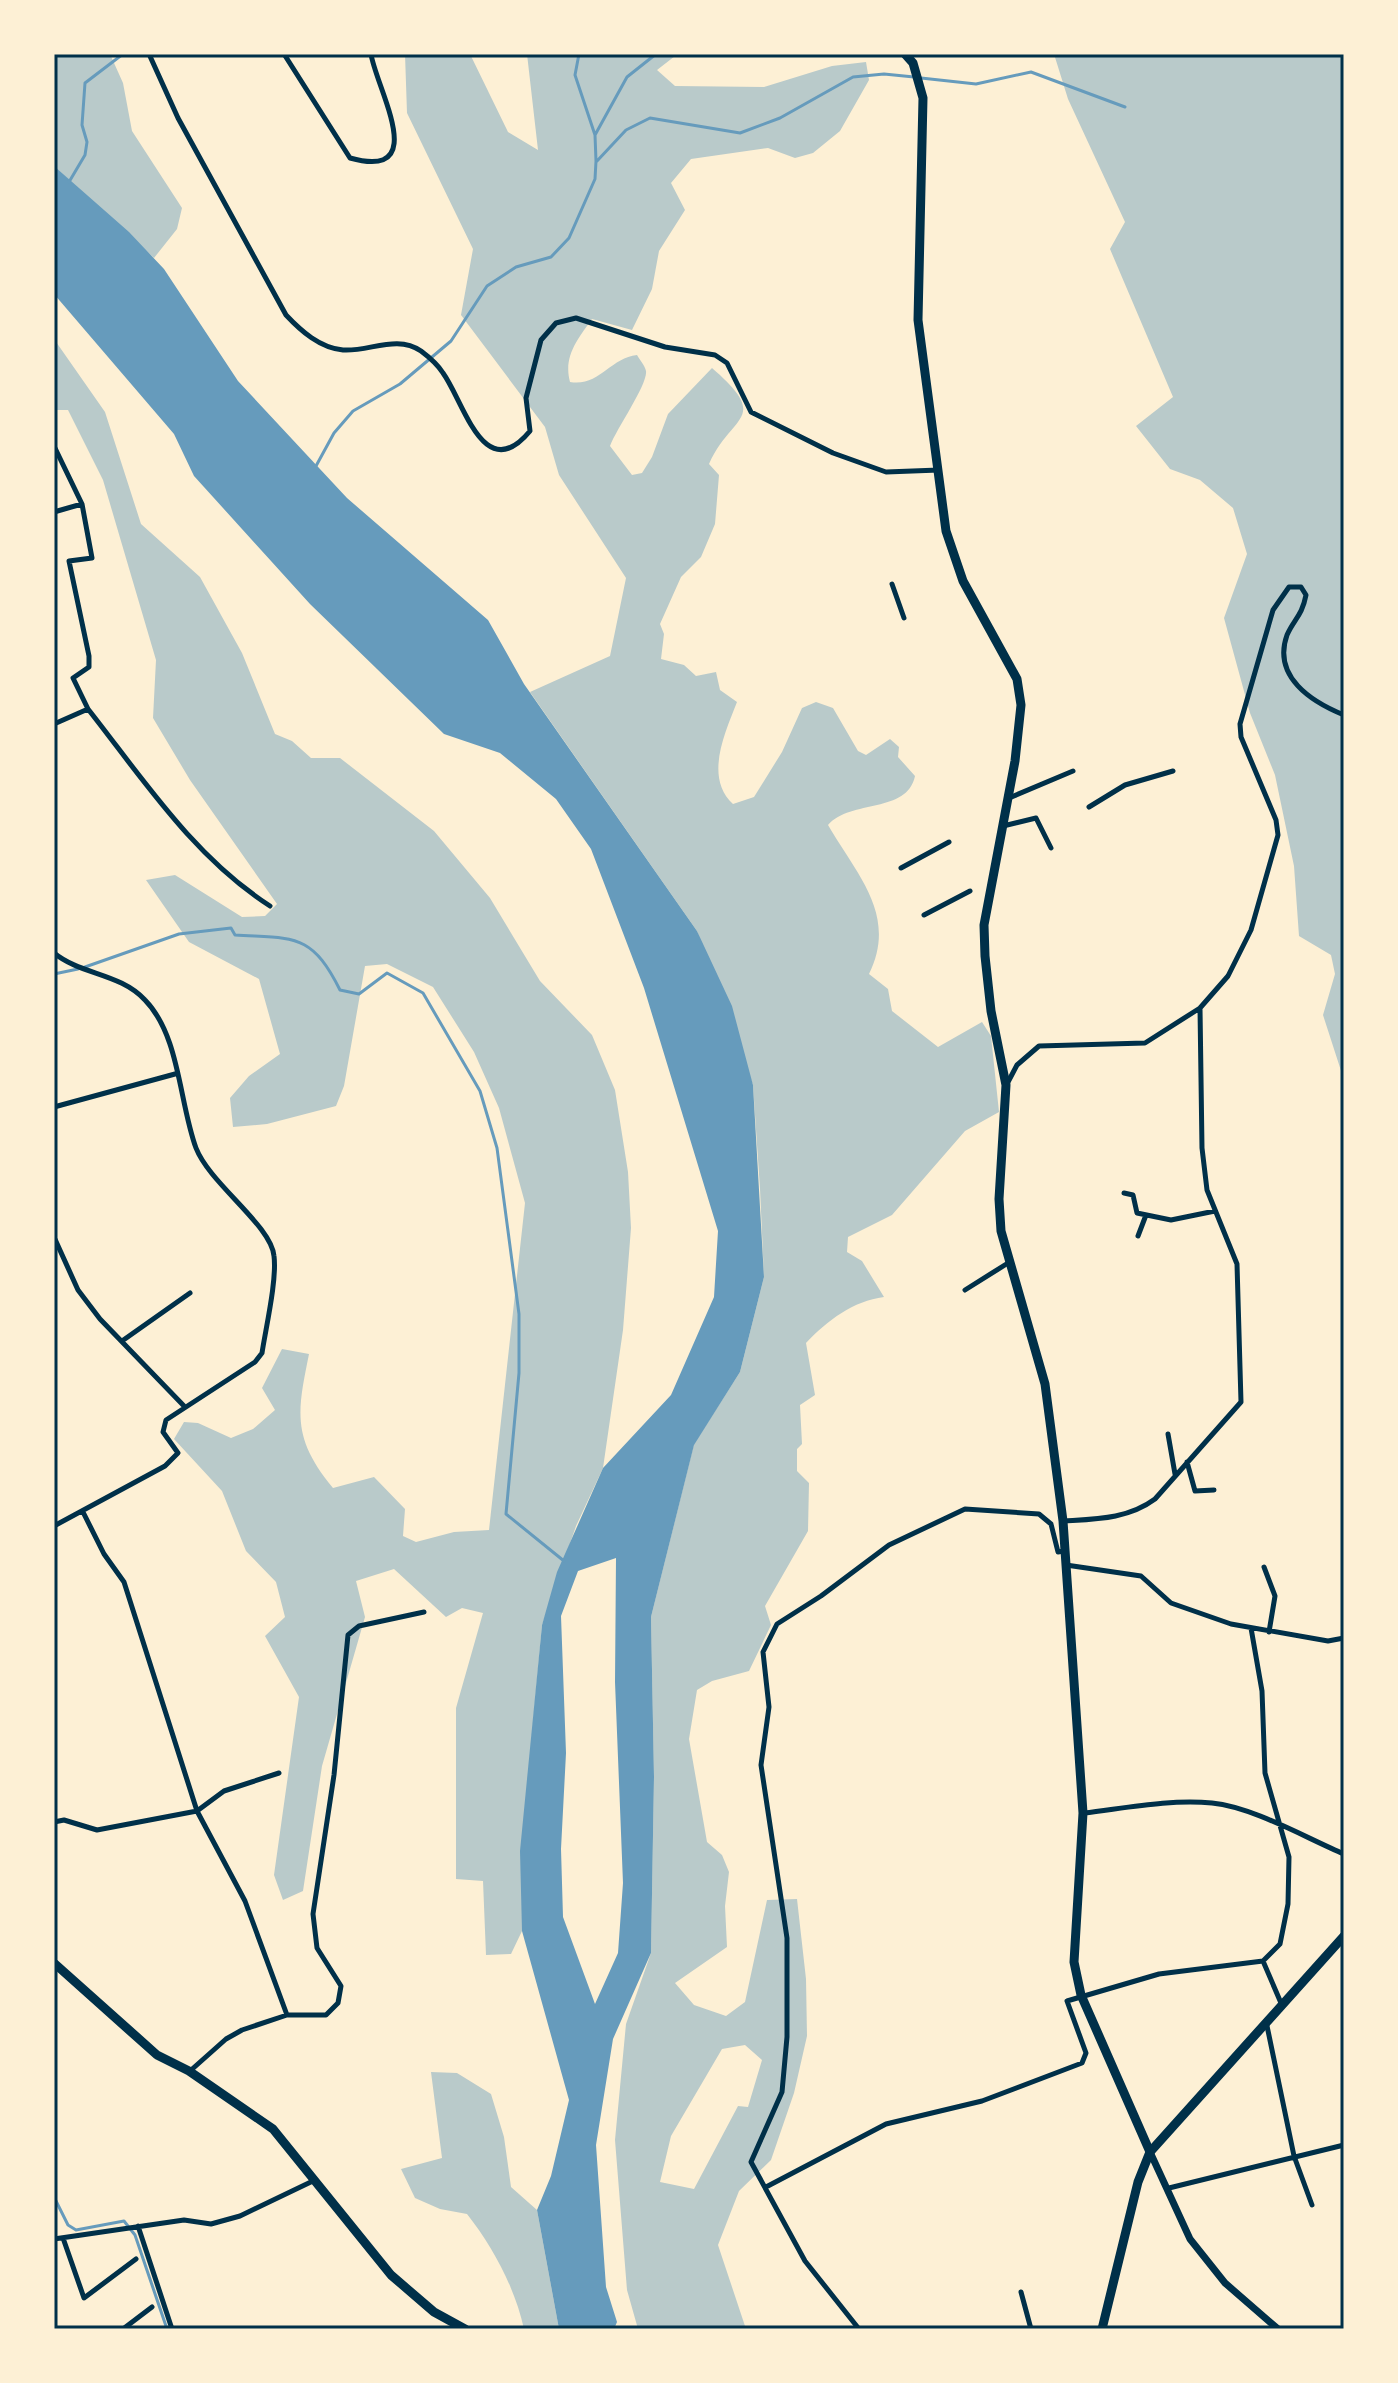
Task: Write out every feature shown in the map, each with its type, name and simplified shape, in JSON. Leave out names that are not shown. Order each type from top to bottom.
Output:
[{"type":"main road","points":[[905,54],[913,63],[923,98],[918,320],[951,548],[963,581],[1017,679],[1020,720],[984,925],[991,1011],[1006,1085],[999,1199],[1008,1263],[1045,1384],[1063,1521],[1083,1813],[1074,1962],[1081,1995],[1150,2152]]},
{"type":"main road","points":[[1102,2329],[1138,2182],[1150,2152],[1344,1936]]},
{"type":"main road","points":[[54,1963],[157,2055],[189,2071],[273,2129],[391,2275],[434,2312],[465,2329]]},
{"type":"street","points":[[149,54],[178,118],[286,315],[303,332],[344,350],[409,344],[423,352],[443,373],[471,427],[486,446],[505,450],[519,445],[530,431],[526,398],[541,340],[556,323],[576,318],[665,347],[715,355],[727,363],[751,412],[833,453],[886,472],[939,470]]},
{"type":"street","points":[[284,54],[350,158],[366,163],[388,154],[395,147],[397,133],[371,54]]},
{"type":"street","points":[[54,446],[82,504],[92,558],[69,561],[89,656],[89,667],[73,678],[88,709],[153,798],[233,882],[270,906]]},
{"type":"street","points":[[54,512],[82,504]]},
{"type":"street","points":[[892,584],[904,618]]},
{"type":"street","points":[[1006,1085],[1017,1065],[1039,1046],[1145,1043],[1200,1008],[1228,976],[1251,930],[1278,835],[1276,820],[1241,737],[1240,724],[1273,610],[1289,587],[1301,587],[1306,595],[1302,614],[1288,634],[1285,650],[1290,679],[1321,706],[1344,715]]},
{"type":"street","points":[[54,724],[88,709]]},
{"type":"street","points":[[1008,798],[1073,771]]},
{"type":"street","points":[[1089,807],[1125,785],[1173,771]]},
{"type":"street","points":[[1002,826],[1036,818],[1051,848]]},
{"type":"street","points":[[901,868],[949,842]]},
{"type":"street","points":[[924,915],[970,891]]},
{"type":"street","points":[[54,953],[67,962],[133,988],[147,1002],[166,1033],[197,1149],[216,1180],[268,1238],[274,1255],[262,1353],[239,1375],[184,1406],[164,1426],[167,1443],[178,1453],[145,1479],[83,1512],[55,1523]]},
{"type":"street","points":[[1063,1521],[1127,1515],[1155,1499],[1236,1410],[1242,1394],[1237,1264],[1207,1190],[1202,1148],[1200,1008]]},
{"type":"street","points":[[54,1107],[175,1074]]},
{"type":"street","points":[[1124,1193],[1133,1195],[1137,1213],[1171,1220],[1215,1211]]},
{"type":"street","points":[[1138,1236],[1146,1215]]},
{"type":"street","points":[[54,1237],[78,1290],[184,1406]]},
{"type":"street","points":[[965,1290],[1008,1263]]},
{"type":"street","points":[[122,1341],[190,1293]]},
{"type":"street","points":[[1168,1434],[1175,1475]]},
{"type":"street","points":[[1187,1462],[1195,1491],[1214,1490]]},
{"type":"street","points":[[859,2329],[805,2261],[751,2162],[782,2092],[789,1957],[761,1765],[769,1707],[763,1652],[777,1624],[821,1596],[851,1571],[889,1545],[965,1509],[1039,1514],[1051,1524],[1058,1552],[1064,1551]]},
{"type":"street","points":[[83,1512],[104,1554],[124,1582],[197,1811],[245,1901],[287,2015]]},
{"type":"street","points":[[1065,1565],[1141,1576],[1171,1603],[1251,1628],[1328,1641],[1344,1638]]},
{"type":"street","points":[[1264,1567],[1275,1596],[1269,1632]]},
{"type":"street","points":[[189,2071],[226,2039],[287,2015],[326,2015],[338,2003],[341,1986],[317,1948],[313,1914],[334,1775],[348,1635],[359,1626],[424,1612]]},
{"type":"street","points":[[766,2187],[886,2124],[982,2101],[1082,2063],[1086,2053],[1067,2001],[1159,1974],[1263,1961],[1280,1944],[1288,1904],[1289,1857],[1265,1773],[1262,1691],[1251,1628]]},
{"type":"street","points":[[54,1822],[64,1820],[97,1830],[197,1811],[224,1791],[279,1773]]},
{"type":"street","points":[[1083,1813],[1174,1803],[1214,1803],[1280,1826],[1344,1854]]},
{"type":"street","points":[[1263,1961],[1281,2003]]},
{"type":"street","points":[[1266,2020],[1294,2156],[1312,2205]]},
{"type":"street","points":[[1169,2188],[1344,2145]]},
{"type":"street","points":[[1150,2152],[1190,2239],[1225,2283],[1278,2329]]},
{"type":"street","points":[[54,2239],[184,2220],[211,2224],[240,2216],[316,2180]]},
{"type":"street","points":[[138,2226],[172,2329]]},
{"type":"street","points":[[63,2238],[84,2298],[136,2259]]},
{"type":"street","points":[[1021,2292],[1031,2329]]},
{"type":"street","points":[[123,2329],[152,2307]]},
{"type":"shaded area","points":[[54,54],[110,54],[123,83],[132,131],[182,208],[177,229],[154,258],[54,166]]},
{"type":"shaded area","points":[[405,54],[470,54],[508,132],[538,150],[527,54],[737,54],[675,56],[657,70],[675,86],[764,87],[832,66],[866,62],[869,80],[840,131],[813,153],[795,158],[768,148],[691,159],[671,183],[685,210],[659,251],[652,289],[632,330],[592,319],[573,348],[568,373],[570,382],[589,380],[619,361],[637,355],[644,365],[646,371],[642,386],[610,446],[632,475],[642,473],[652,457],[668,414],[712,368],[740,398],[743,408],[741,417],[709,464],[719,475],[715,524],[701,557],[681,577],[660,624],[664,634],[661,659],[684,665],[696,676],[716,672],[720,690],[737,702],[723,741],[718,768],[724,793],[733,804],[754,797],[782,752],[802,708],[816,702],[833,708],[858,751],[866,755],[890,739],[899,747],[898,757],[915,776],[910,788],[890,801],[850,812],[828,825],[861,879],[876,914],[879,933],[877,953],[869,974],[888,989],[892,1011],[938,1047],[982,1022],[991,1036],[999,1112],[965,1131],[892,1215],[848,1237],[847,1252],[862,1261],[884,1297],[842,1313],[806,1343],[815,1395],[800,1405],[802,1444],[797,1449],[797,1471],[809,1483],[808,1531],[765,1606],[771,1625],[749,1671],[712,1681],[697,1690],[689,1739],[707,1842],[722,1855],[729,1872],[725,1906],[727,1947],[675,1983],[694,2005],[726,2016],[745,2002],[767,1900],[797,1899],[806,1979],[807,2036],[794,2093],[771,2160],[739,2191],[718,2245],[746,2329],[638,2329],[627,2290],[615,2140],[626,2024],[651,1953],[654,1777],[651,1617],[694,1444],[740,1372],[764,1277],[753,1085],[697,931],[530,692],[610,656],[626,578],[559,475],[545,427],[461,315],[473,249],[407,113]],"holes":[[[745,2045],[762,2060],[748,2107],[738,2106],[694,2189],[660,2182],[671,2136],[722,2049]]]},
{"type":"shaded area","points":[[1054,54],[1344,54],[1344,1080],[1323,1015],[1335,974],[1331,955],[1299,936],[1294,866],[1275,775],[1250,713],[1224,618],[1247,554],[1233,508],[1200,480],[1170,469],[1136,426],[1173,397],[1110,249],[1125,222],[1068,99]]},
{"type":"shaded area","points":[[54,339],[105,412],[141,524],[200,577],[242,653],[275,734],[292,741],[311,758],[340,758],[434,831],[490,898],[540,981],[592,1035],[615,1090],[628,1172],[631,1228],[623,1330],[603,1468],[576,1526],[542,1625],[524,1822],[522,1931],[511,1954],[486,1955],[483,1881],[456,1879],[456,1708],[483,1613],[462,1608],[446,1617],[394,1569],[356,1581],[365,1617],[322,1766],[303,1891],[283,1900],[274,1875],[299,1697],[265,1636],[285,1617],[276,1582],[246,1551],[222,1491],[174,1439],[184,1422],[198,1423],[231,1438],[253,1429],[275,1410],[262,1388],[282,1349],[309,1354],[302,1393],[301,1424],[310,1454],[333,1488],[374,1477],[405,1509],[403,1536],[416,1542],[454,1532],[489,1530],[525,1203],[499,1108],[474,1052],[433,987],[387,964],[365,966],[344,1086],[336,1106],[267,1124],[233,1127],[230,1098],[249,1076],[280,1054],[259,979],[189,942],[146,880],[175,875],[242,917],[265,916],[277,904],[190,780],[153,718],[156,660],[103,480],[68,410],[54,410]]},
{"type":"shaded area","points":[[431,2072],[457,2073],[491,2094],[504,2137],[511,2187],[537,2210],[559,2329],[524,2329],[502,2268],[467,2214],[440,2209],[415,2198],[401,2169],[442,2158]]},
{"type":"water","points":[[54,166],[129,232],[164,269],[238,381],[347,498],[488,620],[524,684],[697,931],[732,1006],[753,1085],[764,1277],[740,1372],[694,1445],[651,1617],[654,1777],[651,1953],[613,2039],[596,2145],[606,2287],[617,2322],[614,2329],[559,2329],[537,2210],[551,2176],[569,2100],[522,1931],[520,1851],[542,1625],[557,1572],[603,1468],[671,1395],[714,1297],[718,1231],[644,988],[591,849],[556,799],[500,753],[444,734],[310,604],[194,476],[174,434],[54,294]],"holes":[[[616,1558],[615,1682],[623,1883],[618,1953],[595,2004],[563,1917],[561,1849],[566,1753],[561,1616],[578,1571]]]},
{"type":"waterway","points":[[69,182],[85,155],[87,142],[82,125],[85,83],[123,54]]},
{"type":"waterway","points":[[316,466],[334,433],[353,411],[400,384],[451,341],[487,286],[516,267],[551,257],[569,238],[595,179],[596,161],[595,135],[575,75],[579,54]]},
{"type":"waterway","points":[[595,135],[627,77],[656,54]]},
{"type":"waterway","points":[[921,78],[976,84],[1031,72],[1125,107]]},
{"type":"waterway","points":[[597,161],[626,130],[650,118],[740,133],[780,118],[853,77],[884,74],[914,77]]},
{"type":"waterway","points":[[85,967],[179,934],[231,928],[235,935],[287,939],[310,948],[330,971],[340,990],[359,994],[387,973],[423,993],[480,1091],[497,1148],[519,1314],[519,1373],[506,1514],[564,1561]]},
{"type":"waterway","points":[[54,974],[78,969]]},
{"type":"waterway","points":[[54,2197],[68,2225],[76,2230],[124,2221],[135,2235],[167,2329]]}]
